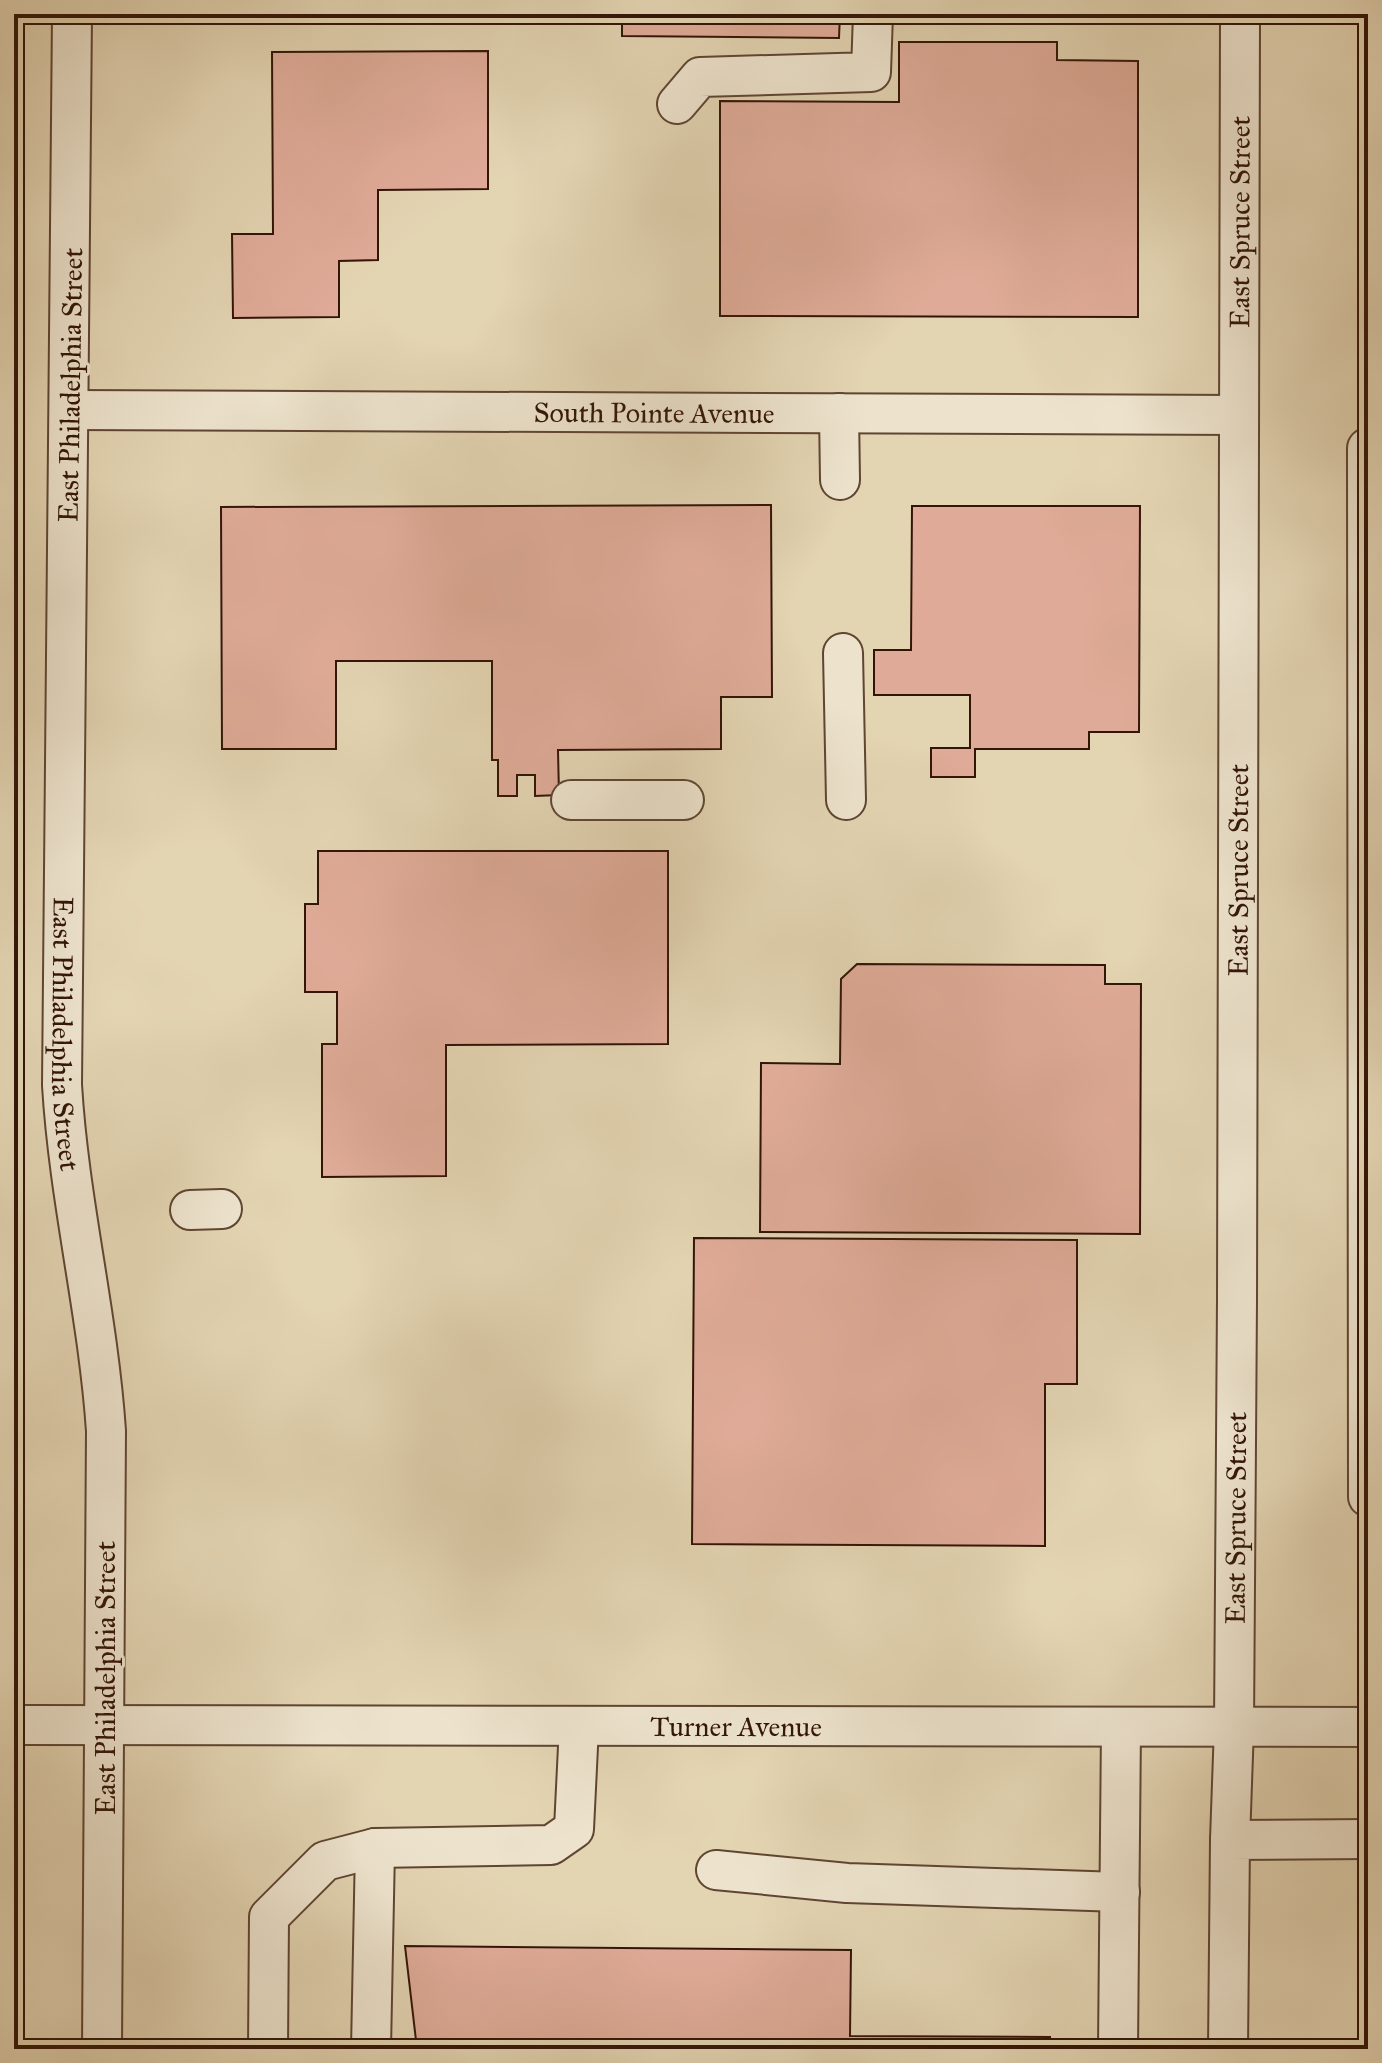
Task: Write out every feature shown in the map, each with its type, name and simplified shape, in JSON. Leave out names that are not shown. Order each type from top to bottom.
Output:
[{"type":"street","name":"East Philadelphia Street","points":[[72,14],[62,1085],[65,1144],[102,1371],[106,1431],[102,2049]]},
{"type":"street","points":[[677,104],[700,77],[871,72],[873,14]]},
{"type":"street","name":"East Spruce Street","points":[[1228,2049],[1234,1727],[1240,14]]},
{"type":"street","name":"South Pointe Avenue","points":[[70,410],[1239,415]]},
{"type":"street","points":[[839,413],[840,480]]},
{"type":"street","points":[[1367,448],[1368,1497]]},
{"type":"street","points":[[843,653],[846,800]]},
{"type":"street","points":[[571,800],[684,800]]},
{"type":"street","name":"Turner Avenue","points":[[14,1725],[1368,1727]]},
{"type":"street","points":[[268,2049],[269,1917],[325,1861],[375,1848],[551,1845],[574,1829],[579,1726]]},
{"type":"street","points":[[1118,2049],[1121,1727]]},
{"type":"street","points":[[1230,1840],[1368,1839]]},
{"type":"street","points":[[371,2049],[375,1848]]},
{"type":"street","points":[[716,1870],[847,1883],[1120,1892]]},
{"type":"building","points":[[622,14],[840,14],[839,38],[622,36]]},
{"type":"building","points":[[899,42],[1057,42],[1057,60],[1138,61],[1138,317],[720,316],[720,101],[899,102]]},
{"type":"building","points":[[488,51],[488,189],[378,190],[378,260],[339,261],[339,317],[233,318],[232,234],[273,234],[272,52]]},
{"type":"building","points":[[771,505],[772,697],[721,697],[721,749],[558,750],[559,795],[535,796],[535,775],[517,775],[517,796],[498,796],[498,760],[492,760],[492,661],[336,661],[336,749],[222,749],[221,507]]},
{"type":"building","points":[[912,506],[1140,506],[1139,732],[1089,732],[1089,749],[975,749],[975,777],[931,777],[931,748],[970,748],[970,695],[874,695],[874,650],[911,650]]},
{"type":"building","points":[[318,851],[668,851],[668,1044],[446,1045],[446,1176],[322,1177],[322,1044],[337,1044],[337,992],[305,992],[305,904],[318,904]]},
{"type":"building","points":[[857,964],[1105,965],[1105,984],[1141,984],[1140,1234],[760,1232],[761,1063],[840,1064],[841,979]]},
{"type":"building","points":[[694,1238],[1077,1240],[1077,1384],[1045,1384],[1045,1546],[692,1544]]},
{"type":"building","points":[[1364,1920],[1368,1920],[1368,2049],[1363,2049]]},
{"type":"building","points":[[405,1946],[851,1950],[850,2036],[1050,2037],[1050,2049],[417,2049]]}]
